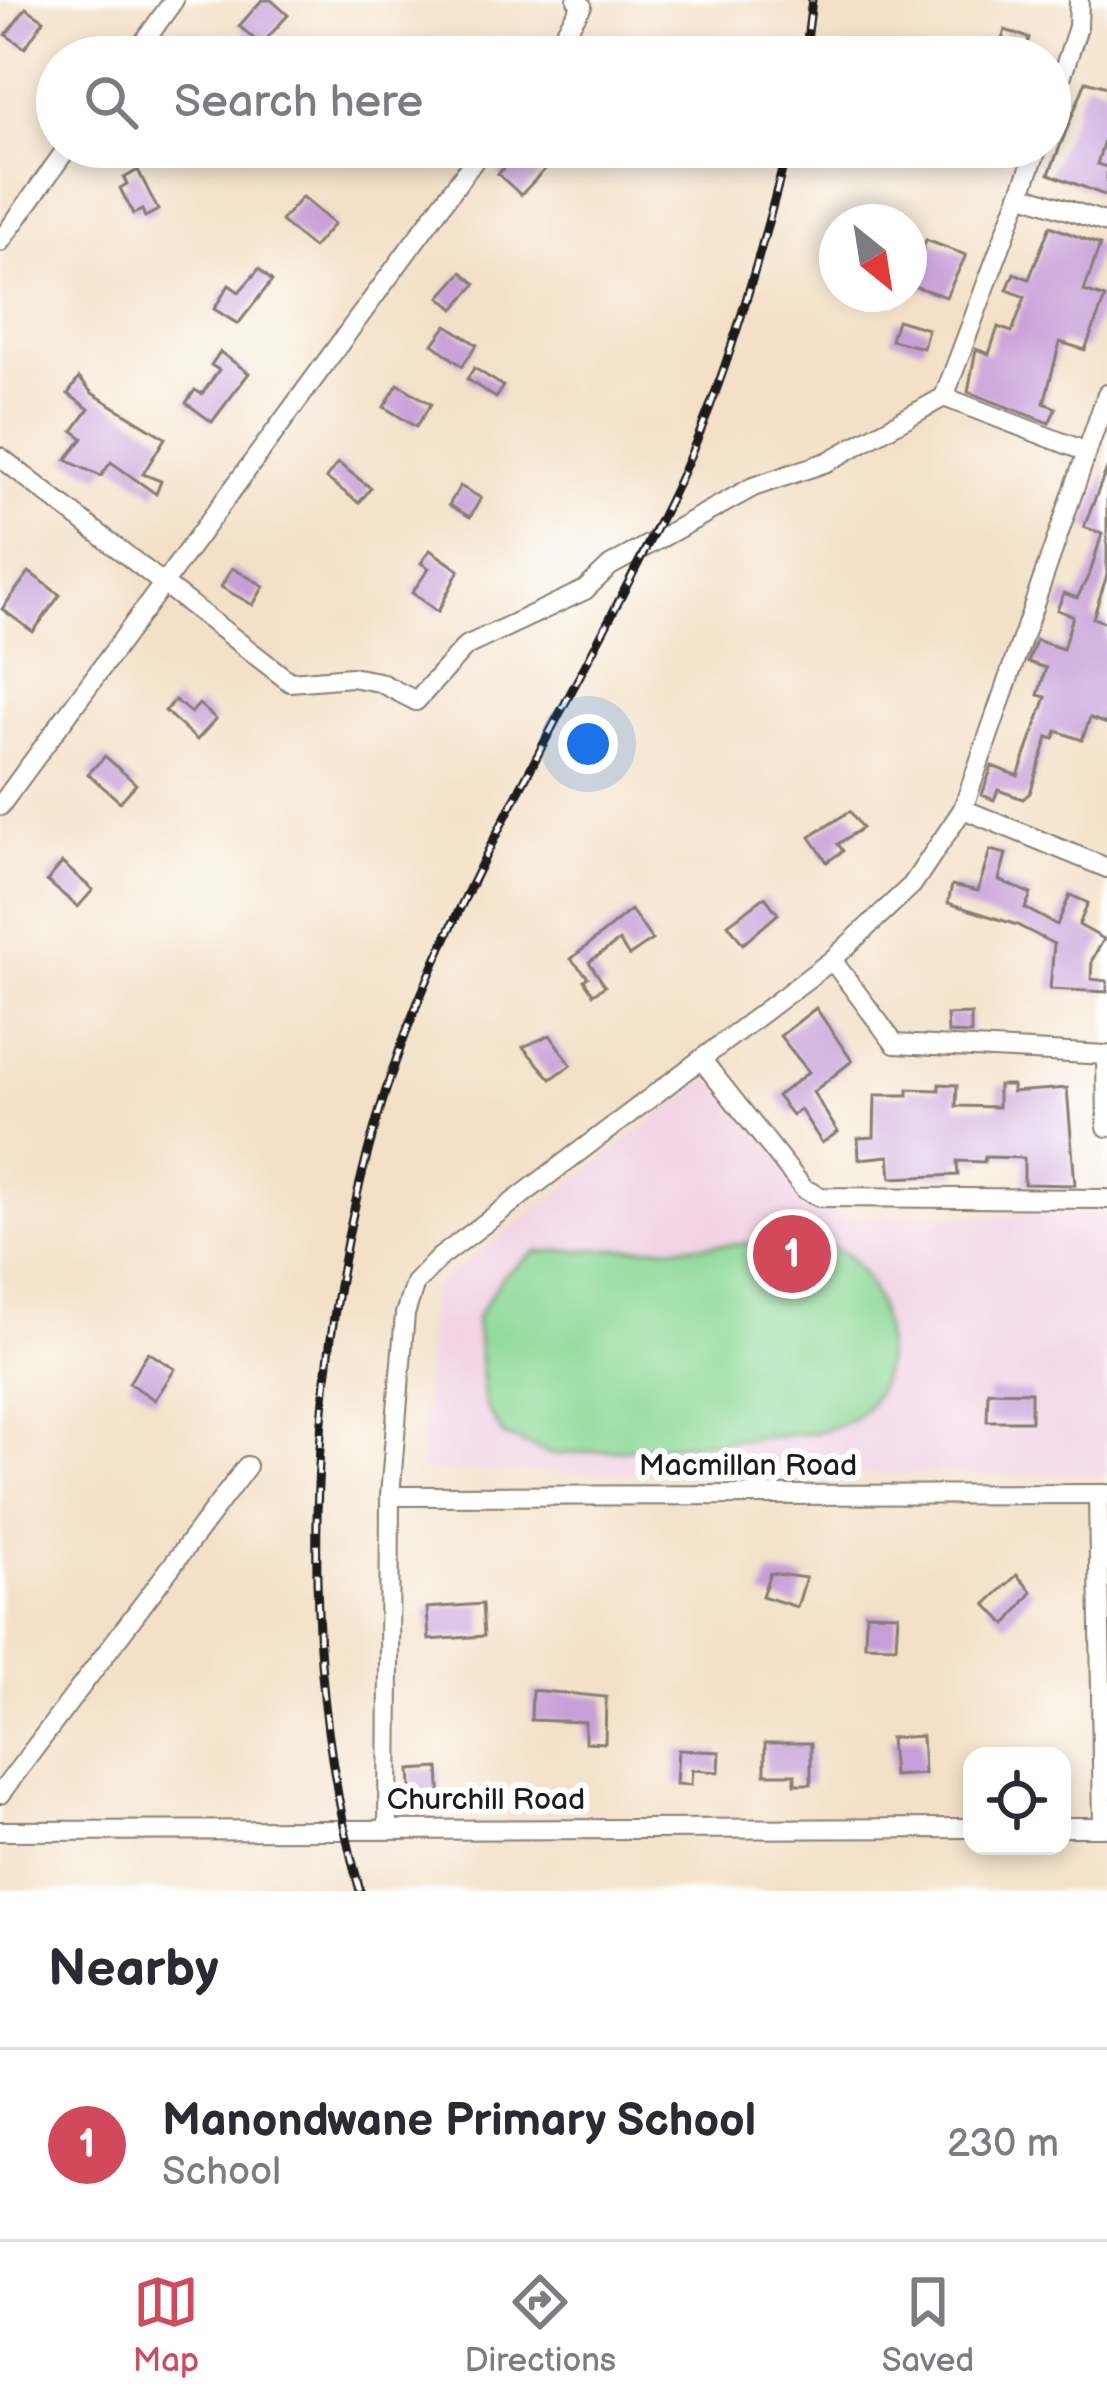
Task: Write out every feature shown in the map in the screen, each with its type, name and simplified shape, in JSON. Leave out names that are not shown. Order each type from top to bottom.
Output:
[{"type":"street","points":[[148,36],[174,0]]},
{"type":"street","points":[[565,36],[579,17],[582,6],[578,0]]},
{"type":"street","points":[[1071,48],[1079,0]]},
{"type":"street","points":[[0,242],[53,168]]},
{"type":"street","points":[[0,806],[469,168]]},
{"type":"street","points":[[0,457],[166,581],[290,682],[365,680],[416,701],[466,646],[585,590],[610,566],[753,487],[827,462],[944,397],[1032,168]]},
{"type":"street","points":[[1023,195],[1107,223]]},
{"type":"street","points":[[388,1829],[390,1496],[405,1314],[415,1283],[439,1258],[832,960],[902,898],[963,809],[1087,452],[1102,421],[1107,394]]},
{"type":"street","points":[[944,397],[1087,452]]},
{"type":"street","points":[[963,809],[1107,868]]},
{"type":"street","points":[[832,960],[895,1044],[1106,1055],[1107,1127]]},
{"type":"street","points":[[701,1059],[804,1189],[821,1197],[1107,1199]]},
{"type":"street","points":[[0,1794],[247,1466]]},
{"type":"street","points":[[1071,1827],[1105,1827],[1102,1494]]},
{"type":"street","name":"Macmillan Road","points":[[390,1496],[1102,1494]]},
{"type":"street","name":"Churchill Road","points":[[0,1831],[963,1828]]},
{"type":"shaded area","points":[[709,1078],[834,1218],[1107,1214],[1107,1475],[420,1472],[431,1289]]},
{"type":"green space","points":[[816,1241],[850,1258],[874,1295],[882,1318],[885,1365],[879,1386],[868,1405],[847,1422],[814,1433],[552,1455],[503,1435],[485,1405],[476,1318],[502,1277],[536,1252]]},
{"type":"building","points":[[262,0],[271,0],[288,15],[269,36],[251,36],[239,26]]},
{"type":"building","points":[[26,8],[44,20],[25,48],[6,35]]},
{"type":"building","points":[[1086,81],[1107,87],[1107,130],[1097,164],[1107,167],[1107,196],[1049,174],[1051,168],[1071,168],[1071,119]]},
{"type":"building","points":[[504,168],[546,168],[521,195],[498,174]]},
{"type":"building","points":[[138,170],[158,210],[145,217],[142,210],[133,214],[120,188],[127,184],[124,178]]},
{"type":"building","points":[[302,197],[334,224],[313,248],[281,221]]},
{"type":"building","points":[[1050,226],[1100,245],[1084,291],[1105,298],[1085,350],[1060,342],[1044,403],[1056,408],[1049,423],[968,392],[976,349],[989,354],[998,327],[1012,332],[1025,297],[1007,290],[1014,273],[1029,279]]},
{"type":"building","points":[[927,240],[966,255],[946,297],[927,290]]},
{"type":"building","points":[[259,269],[272,281],[238,324],[214,309],[229,285],[239,292]]},
{"type":"building","points":[[462,272],[476,284],[454,309],[440,297]]},
{"type":"building","points":[[897,320],[928,329],[923,348],[891,340]]},
{"type":"building","points":[[447,325],[477,345],[462,366],[433,344]]},
{"type":"building","points":[[220,352],[249,373],[212,422],[186,403],[195,390],[202,394],[219,370],[211,365]]},
{"type":"building","points":[[474,368],[503,386],[496,398],[467,379]]},
{"type":"building","points":[[79,378],[92,393],[165,438],[143,474],[161,481],[156,494],[111,462],[101,476],[66,460],[83,438],[73,431],[89,409],[68,394]]},
{"type":"building","points":[[398,384],[431,404],[416,427],[384,407]]},
{"type":"building","points":[[338,463],[371,488],[359,503],[326,478]]},
{"type":"building","points":[[1107,468],[1107,575],[1093,618],[1107,623],[1107,724],[1090,718],[1082,740],[1057,731],[1054,739],[1048,737],[1030,793],[1023,799],[998,790],[994,800],[982,795],[992,766],[1018,776],[1046,697],[1038,695],[1046,668],[1028,662],[1036,640],[1063,649],[1073,616],[1057,610],[1064,593],[1077,598],[1090,573],[1102,534],[1084,527]]},
{"type":"building","points":[[460,486],[481,498],[470,517],[449,505]]},
{"type":"building","points":[[430,550],[459,570],[438,612],[412,593],[429,568],[421,563]]},
{"type":"building","points":[[232,568],[264,586],[253,605],[221,587]]},
{"type":"building","points":[[29,572],[60,595],[33,632],[2,609]]},
{"type":"building","points":[[175,700],[191,713],[199,704],[216,719],[197,740],[165,711]]},
{"type":"building","points":[[105,756],[136,784],[120,802],[88,774]]},
{"type":"building","points":[[850,811],[862,828],[838,844],[843,851],[827,862],[810,837]]},
{"type":"building","points":[[990,850],[1006,854],[999,880],[1031,894],[1025,908],[1057,925],[1070,895],[1088,903],[1079,925],[1104,939],[1092,960],[1091,979],[1107,981],[1107,992],[1050,989],[1054,944],[1017,925],[948,903],[952,885],[978,891]]},
{"type":"building","points":[[62,863],[93,890],[78,907],[47,881]]},
{"type":"building","points":[[765,897],[778,914],[743,944],[728,924]]},
{"type":"building","points":[[631,910],[652,940],[629,956],[619,941],[589,962],[605,986],[593,994],[584,980],[588,977],[571,959]]},
{"type":"building","points":[[816,1008],[852,1061],[813,1092],[838,1132],[822,1143],[800,1109],[792,1115],[777,1096],[809,1072],[780,1036]]},
{"type":"building","points":[[971,1014],[971,1034],[948,1033],[947,1015]]},
{"type":"building","points":[[550,1035],[571,1065],[551,1079],[523,1047]]},
{"type":"building","points":[[939,1084],[957,1085],[956,1106],[998,1107],[998,1085],[1012,1085],[1012,1092],[1067,1088],[1075,1185],[1024,1184],[1024,1158],[957,1161],[958,1175],[891,1178],[889,1156],[859,1159],[858,1138],[874,1137],[875,1095],[939,1090]]},
{"type":"building","points":[[148,1352],[175,1369],[155,1400],[129,1383]]},
{"type":"building","points":[[988,1391],[1031,1392],[1031,1421],[987,1421]]},
{"type":"building","points":[[770,1573],[806,1578],[797,1607],[762,1596]]},
{"type":"building","points":[[1017,1575],[1032,1592],[1006,1625],[986,1604]]},
{"type":"building","points":[[482,1604],[484,1636],[429,1640],[427,1608]]},
{"type":"building","points":[[866,1613],[898,1614],[896,1646],[865,1645]]},
{"type":"building","points":[[532,1690],[606,1697],[605,1743],[585,1742],[585,1722],[531,1720]]},
{"type":"building","points":[[922,1736],[924,1774],[893,1776],[890,1738]]},
{"type":"building","points":[[765,1743],[811,1743],[811,1784],[795,1784],[795,1774],[765,1774]]},
{"type":"building","points":[[678,1750],[720,1752],[719,1772],[692,1770],[691,1785],[676,1784]]},
{"type":"building","points":[[439,1768],[441,1803],[412,1805],[410,1770]]},
{"type":"railway","points":[[808,36],[812,0]]},
{"type":"railway","points":[[360,1891],[336,1782],[321,1667],[317,1549],[321,1428],[335,1309],[358,1192],[389,1080],[429,976],[694,448],[740,321],[782,168]]},
{"type":"place","name":"Manondwane Primary School","points":[[792,1254]]}]
